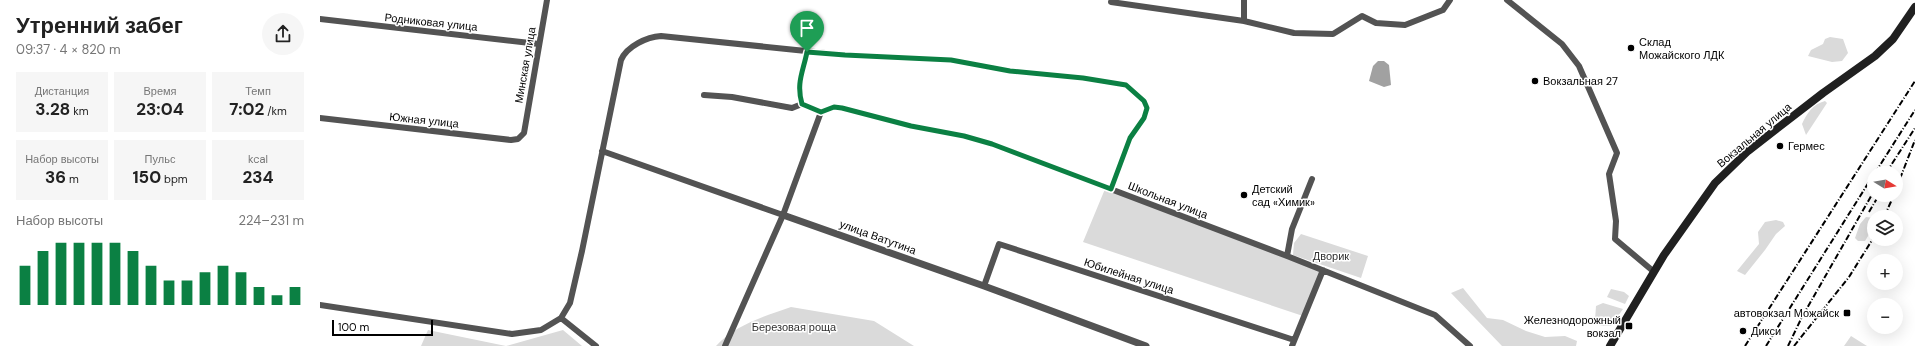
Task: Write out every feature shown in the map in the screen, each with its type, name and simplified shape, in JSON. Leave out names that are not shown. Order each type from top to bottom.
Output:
[{"type":"main road","name":"Вокзальная улица","points":[[1610,346],[1654,271],[1699,203],[1725,172],[1781,126],[1875,56],[1893,39],[1915,7]]},
{"type":"street","name":"Минская улица","points":[[524,133],[547,0]]},
{"type":"street","points":[[1244,0],[1244,22]]},
{"type":"street","points":[[1111,2],[1244,22],[1294,33],[1333,34],[1362,16],[1376,23],[1405,25],[1443,10],[1450,0]]},
{"type":"street","points":[[1507,0],[1562,44],[1579,66],[1617,153],[1609,174],[1616,221],[1615,239],[1654,271]]},
{"type":"street","name":"Родниковая улица","points":[[320,19],[539,44]]},
{"type":"street","points":[[320,305],[512,334],[541,330],[561,318],[570,303],[621,60],[627,51],[644,40],[662,36],[807,52],[951,60],[1010,71],[1083,78],[1126,85],[1144,101],[1147,108],[1144,118],[1130,138],[1111,189]]},
{"type":"street","points":[[802,104],[798,92],[799,80],[807,52]]},
{"type":"street","points":[[704,95],[732,97],[792,108],[802,104],[821,112],[783,214],[725,346]]},
{"type":"street","name":"Школьная улица","points":[[821,112],[834,107],[842,108],[911,126],[974,138],[992,144],[1287,256],[1435,315],[1470,346]]},
{"type":"street","name":"Южная улица","points":[[320,118],[511,140],[518,139],[524,133]]},
{"type":"street","name":"улица Ватутина","points":[[602,151],[984,286],[1146,346]]},
{"type":"street","points":[[1287,256],[1292,229],[1312,179]]},
{"type":"street","name":"Юбилейная улица","points":[[984,286],[999,244],[1293,343]]},
{"type":"street","points":[[1293,343],[1323,270]]},
{"type":"street","points":[[561,318],[596,346]]},
{"type":"green space","points":[[1830,37],[1843,39],[1848,53],[1842,61],[1832,62],[1808,56],[1811,50],[1823,44],[1825,39]]},
{"type":"green space","points":[[1825,101],[1827,103],[1806,135],[1802,124],[1806,116],[1817,104]]},
{"type":"green space","points":[[1105,189],[1322,271],[1303,316],[1083,242]]},
{"type":"green space","points":[[1867,217],[1867,238],[1865,241],[1858,241],[1855,238],[1860,224]]},
{"type":"green space","points":[[1776,220],[1783,222],[1785,226],[1776,234],[1745,275],[1737,271],[1759,244],[1758,232],[1765,222]]},
{"type":"green space","name":"Дворик","points":[[1301,234],[1368,256],[1361,278],[1293,255],[1294,243]]},
{"type":"green space","points":[[1463,288],[1487,318],[1503,320],[1526,331],[1545,337],[1565,336],[1577,341],[1576,346],[1502,346],[1451,293]]},
{"type":"green space","points":[[1611,289],[1624,292],[1629,296],[1625,304],[1607,297]]},
{"type":"green space","points":[[1603,303],[1623,309],[1611,326],[1601,326],[1595,320],[1596,306]]},
{"type":"green space","name":"Березовая роща","points":[[791,307],[874,321],[914,346],[716,346],[732,332],[741,327]]},
{"type":"green space","points":[[428,330],[506,346],[421,346]]},
{"type":"green space","points":[[563,330],[582,346],[506,346]]},
{"type":"green space","points":[[1851,336],[1867,346],[1844,346]]},
{"type":"shaded area","points":[[1378,61],[1384,61],[1389,65],[1391,85],[1384,87],[1369,81],[1373,66]]},
{"type":"railway","points":[[1745,346],[1915,81]]},
{"type":"railway","points":[[1879,166],[1915,110]]},
{"type":"railway","points":[[1891,166],[1915,128]]},
{"type":"railway","points":[[1903,171],[1915,140]]},
{"type":"railway","points":[[1766,346],[1867,185]]},
{"type":"railway","points":[[1788,346],[1802,317],[1868,202]]},
{"type":"railway","points":[[1870,210],[1875,202]]},
{"type":"railway","points":[[1887,210],[1891,202]]},
{"type":"railway","points":[[1794,346],[1849,277],[1868,246]]},
{"type":"place","name":"Склад Можайского ЛДК","points":[[1631,48]]},
{"type":"place","name":"Вокзальная 27","points":[[1535,81]]},
{"type":"place","name":"Гермес","points":[[1780,146]]},
{"type":"place","name":"Детский сад «Химик»","points":[[1244,195]]},
{"type":"place","name":"автовокзал Можайск","points":[[1847,313]]},
{"type":"place","name":"Железнодорожный вокзал","points":[[1629,326]]},
{"type":"place","name":"Дикси","points":[[1743,331]]},
{"type":"route","points":[[807,52],[933,58],[1010,71],[1083,78],[1126,85],[1144,101],[1147,108],[1144,118],[1130,138],[1111,189],[974,138],[911,126],[842,108],[826,108],[821,112],[802,104],[798,92],[799,80],[807,52]]}]
